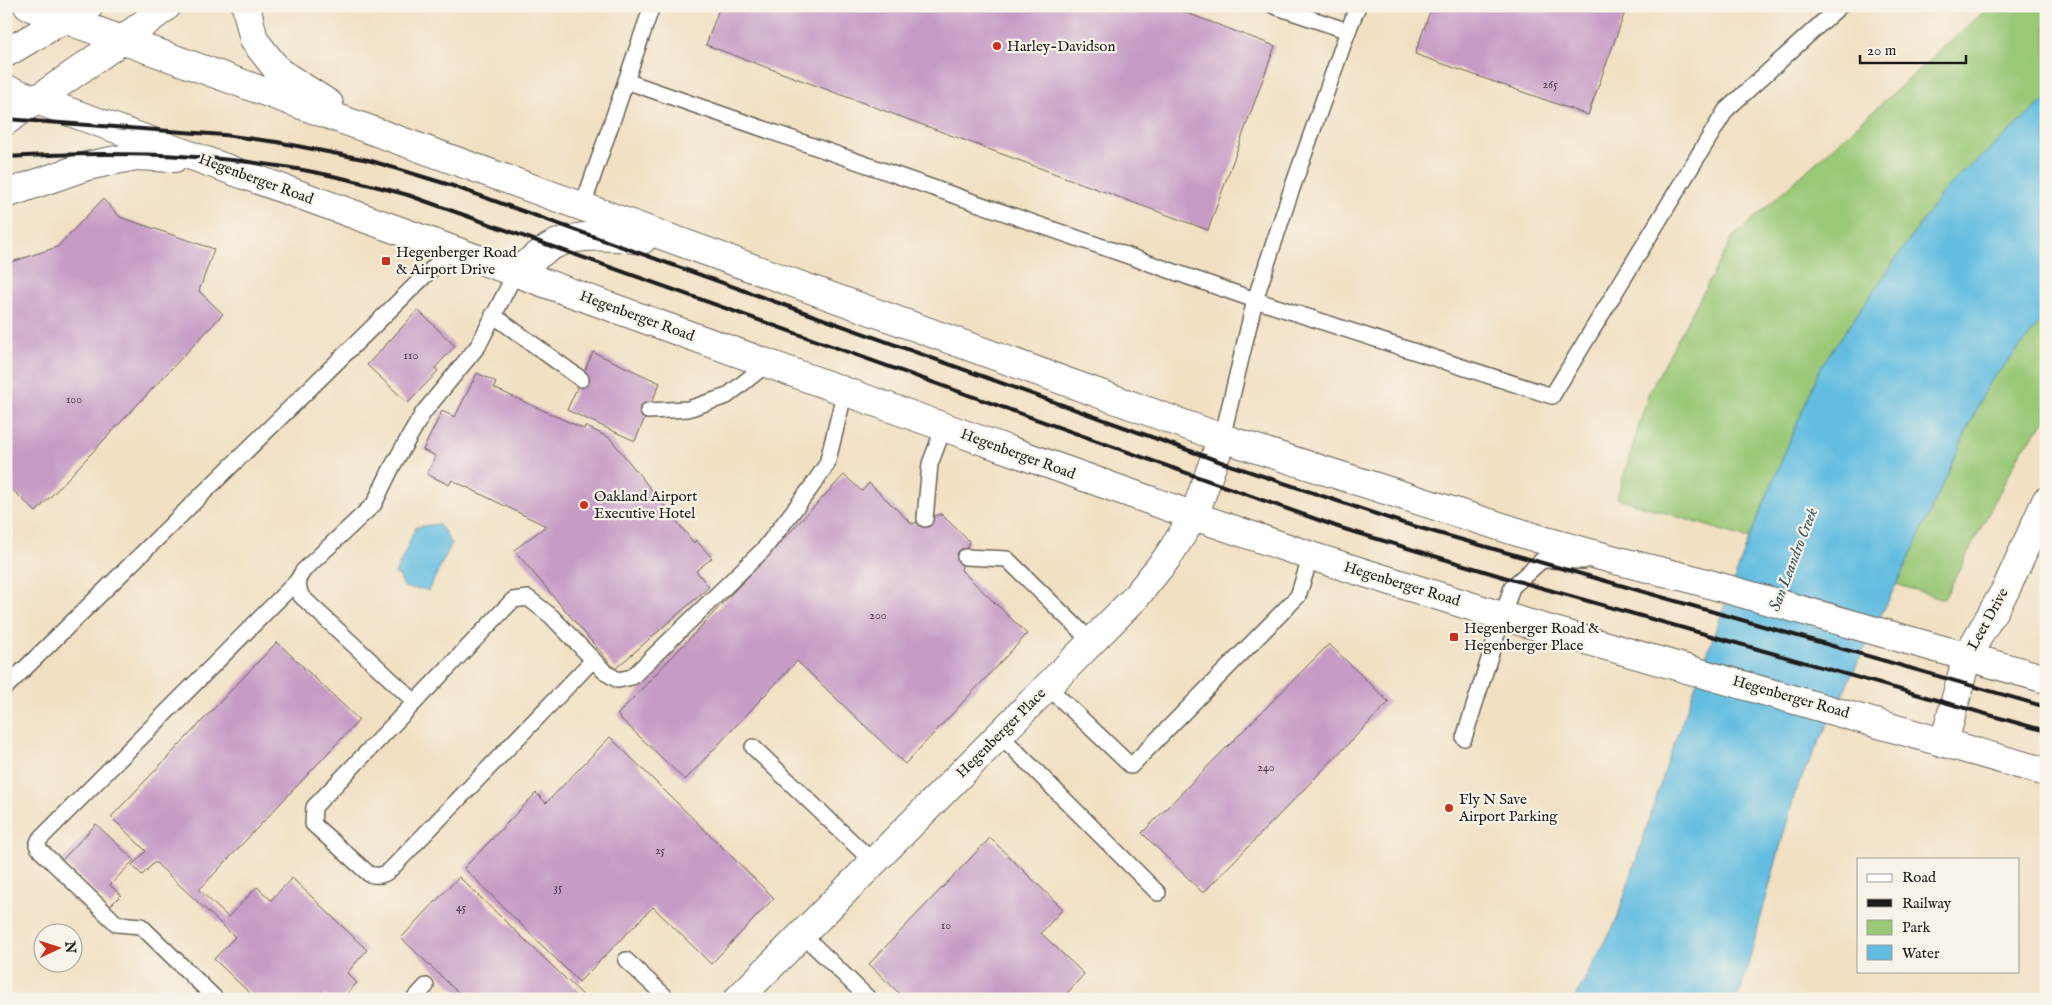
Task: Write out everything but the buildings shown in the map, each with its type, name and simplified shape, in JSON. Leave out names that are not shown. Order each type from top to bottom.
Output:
[{"type":"main road","points":[[28,6],[1222,438],[1546,541],[1619,562],[1688,578],[2046,679]]},
{"type":"main road","points":[[6,53],[88,6]]},
{"type":"main road","points":[[6,121],[121,41],[167,6]]},
{"type":"main road","points":[[246,6],[254,40],[279,72],[370,131]]},
{"type":"main road","name":"Hegenberger Road","points":[[6,89],[944,427],[1311,556],[1502,616],[1864,718],[2046,772]]},
{"type":"main road","points":[[6,194],[87,166],[136,156],[202,159]]},
{"type":"main road","points":[[516,272],[552,246],[577,238],[614,236],[693,248]]},
{"type":"main road","name":"Hegenberger Place","points":[[738,999],[1134,599],[1162,565],[1194,516],[1222,438]]},
{"type":"main road","name":"Leet Drive","points":[[1944,743],[1967,656],[2006,589],[2046,501]]},
{"type":"lane","points":[[582,208],[652,6]]},
{"type":"lane","points":[[1274,6],[1348,32]]},
{"type":"lane","points":[[1222,438],[1255,300],[1358,6]]},
{"type":"lane","points":[[626,81],[1255,300],[1552,396],[1726,110],[1840,6]]},
{"type":"lane","points":[[6,687],[451,250]]},
{"type":"lane","points":[[216,999],[141,926],[117,924],[41,851],[37,845],[39,840],[297,581],[303,571],[374,504],[392,467],[423,413],[478,346],[516,272]]},
{"type":"lane","points":[[493,315],[581,379]]},
{"type":"lane","points":[[648,411],[688,408],[727,396],[768,363]]},
{"type":"lane","points":[[593,660],[387,873],[377,876],[369,874],[313,824],[314,807],[513,600],[528,598],[551,616],[606,673],[618,680],[632,677],[764,549],[827,464],[845,391]]},
{"type":"lane","points":[[925,519],[930,464],[944,427]]},
{"type":"lane","points":[[1047,686],[1131,766],[1298,596],[1311,556]]},
{"type":"lane","points":[[964,557],[1007,559],[1091,642]]},
{"type":"lane","points":[[1464,738],[1512,587],[1542,560],[1619,562]]},
{"type":"lane","points":[[297,581],[301,596],[416,702]]},
{"type":"lane","points":[[999,734],[1158,893]]},
{"type":"lane","points":[[753,748],[873,862]]},
{"type":"lane","points":[[802,934],[869,999]]},
{"type":"lane","points":[[626,960],[668,999]]},
{"type":"lane","points":[[414,999],[426,986]]},
{"type":"green space","points":[[1990,6],[2046,6],[2046,420],[2021,451],[1944,599],[1617,498],[1649,392],[1733,237]]},
{"type":"water","name":"San Leandro Creek","points":[[2046,99],[2046,316],[1987,386],[1914,548],[1796,789],[1741,990],[1736,999],[1574,999],[1616,922],[1669,758],[1750,536],[1821,366],[1945,189]]},
{"type":"water","points":[[437,524],[452,543],[428,591],[404,587],[399,575],[395,574],[416,527]]},
{"type":"railway","points":[[6,119],[224,135],[277,142],[368,160],[450,185],[1221,462],[1403,523],[2046,707]]},
{"type":"railway","points":[[6,157],[139,154],[238,161],[306,171],[408,195],[1341,528],[1507,578],[2046,731]]},
{"type":"place","name":"Harley-Davidson","points":[[997,46]]},
{"type":"place","name":"Hegenberger Road & Airport Drive","points":[[386,261]]},
{"type":"place","name":"Oakland Airport Executive Hotel","points":[[584,505]]},
{"type":"place","name":"Hegenberger Road & Hegenberger Place","points":[[1454,637]]},
{"type":"place","name":"Fly N Save Airport Parking","points":[[1449,808]]}]
